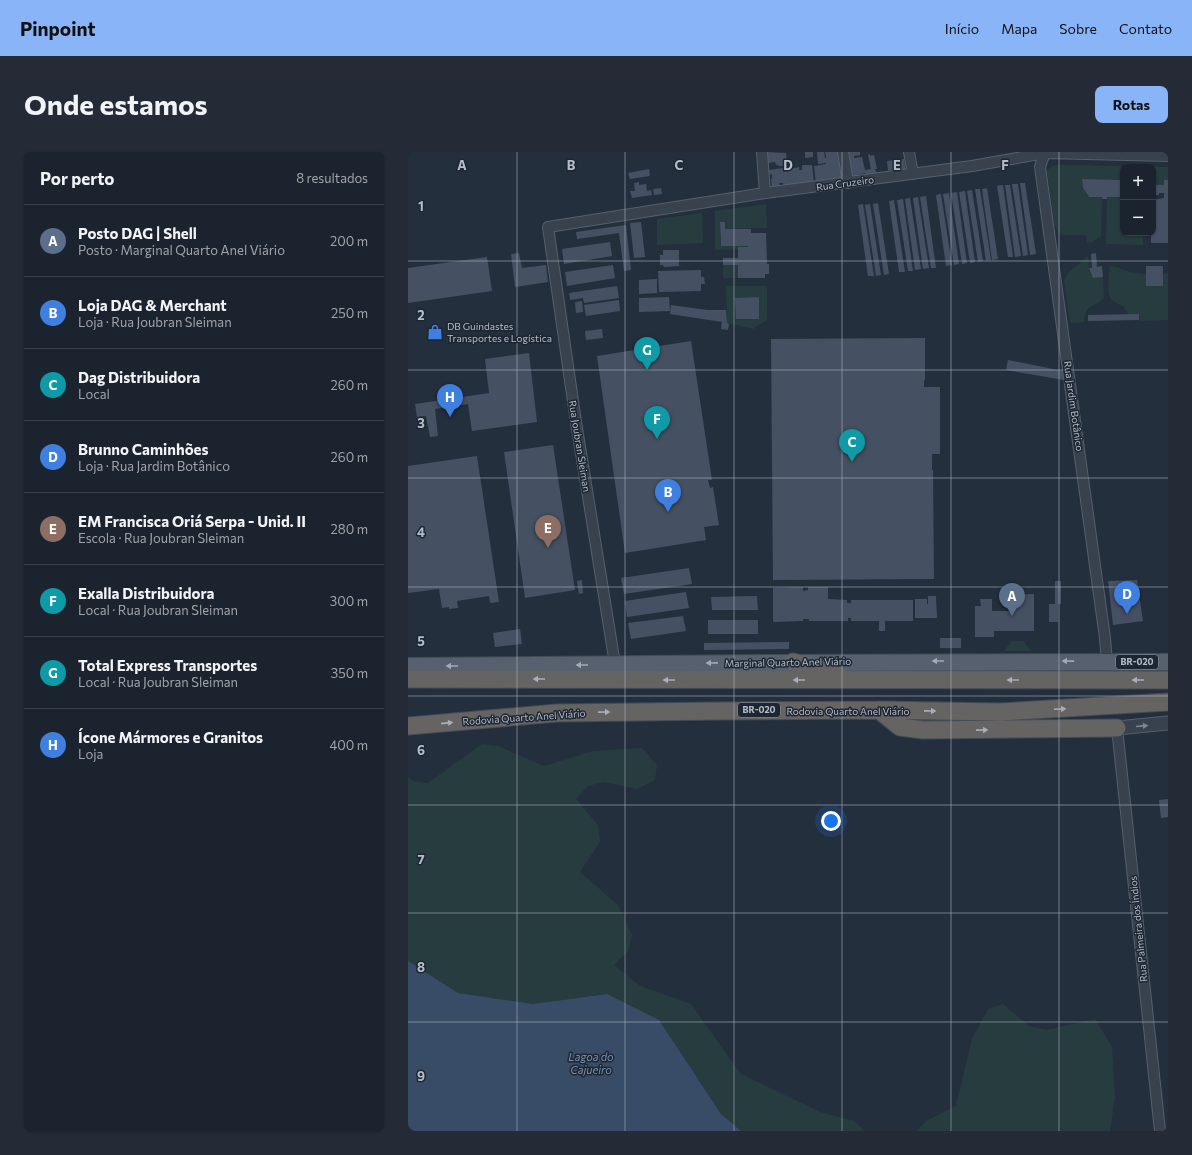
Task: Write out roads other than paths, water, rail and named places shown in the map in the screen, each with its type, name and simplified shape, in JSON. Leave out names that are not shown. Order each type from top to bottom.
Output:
[{"type":"highway","points":[[793,662],[866,680]]},
{"type":"highway","name":"BR-020","points":[[408,679],[1168,680]]},
{"type":"highway","points":[[1108,680],[1111,706]]},
{"type":"highway","name":"Rodovia Quarto Anel Viário","points":[[408,726],[557,713],[718,710],[1001,712],[1168,702]]},
{"type":"highway","points":[[879,710],[900,727],[923,730],[1116,728]]},
{"type":"main road","name":"Marginal Quarto Anel Viário","points":[[408,666],[793,662],[1168,662]]},
{"type":"street","points":[[762,152],[765,193]]},
{"type":"street","points":[[843,152],[848,182]]},
{"type":"street","points":[[910,152],[913,174]]},
{"type":"street","name":"Rua Cruzeiro","points":[[548,227],[765,193],[972,166],[1045,152],[1168,156]]},
{"type":"street","name":"Rua Jardim Botânico","points":[[1045,152],[1040,167],[1104,630],[1107,662]]},
{"type":"street","name":"Rua Joubran Sleiman","points":[[548,227],[576,422],[615,664]]},
{"type":"street","points":[[1116,728],[1168,723]]},
{"type":"street","name":"Rua Palmeira dos Índios","points":[[1116,728],[1160,1131]]},
{"type":"water","name":"Lagoa do Cajueiro","points":[[408,961],[458,993],[533,1004],[607,994],[659,1020],[721,1114],[741,1131],[408,1131]]},
{"type":"place","name":"DB Guindastes Transportes e Logística","points":[[435,332]]},
{"type":"place","name":"Total Express Transportes","points":[[647,370]]},
{"type":"place","name":"Ícone Mármores e Granitos","points":[[450,417]]},
{"type":"place","name":"Exalla Distribuidora","points":[[657,439]]},
{"type":"place","name":"Dag Distribuidora","points":[[852,462]]},
{"type":"place","name":"Loja DAG & Merchant","points":[[668,512]]},
{"type":"place","name":"EM Francisca Oriá Serpa - Unid. II","points":[[548,548]]},
{"type":"place","name":"Brunno Caminhões","points":[[1127,614]]},
{"type":"place","name":"Posto DAG | Shell","points":[[1012,616]]}]
